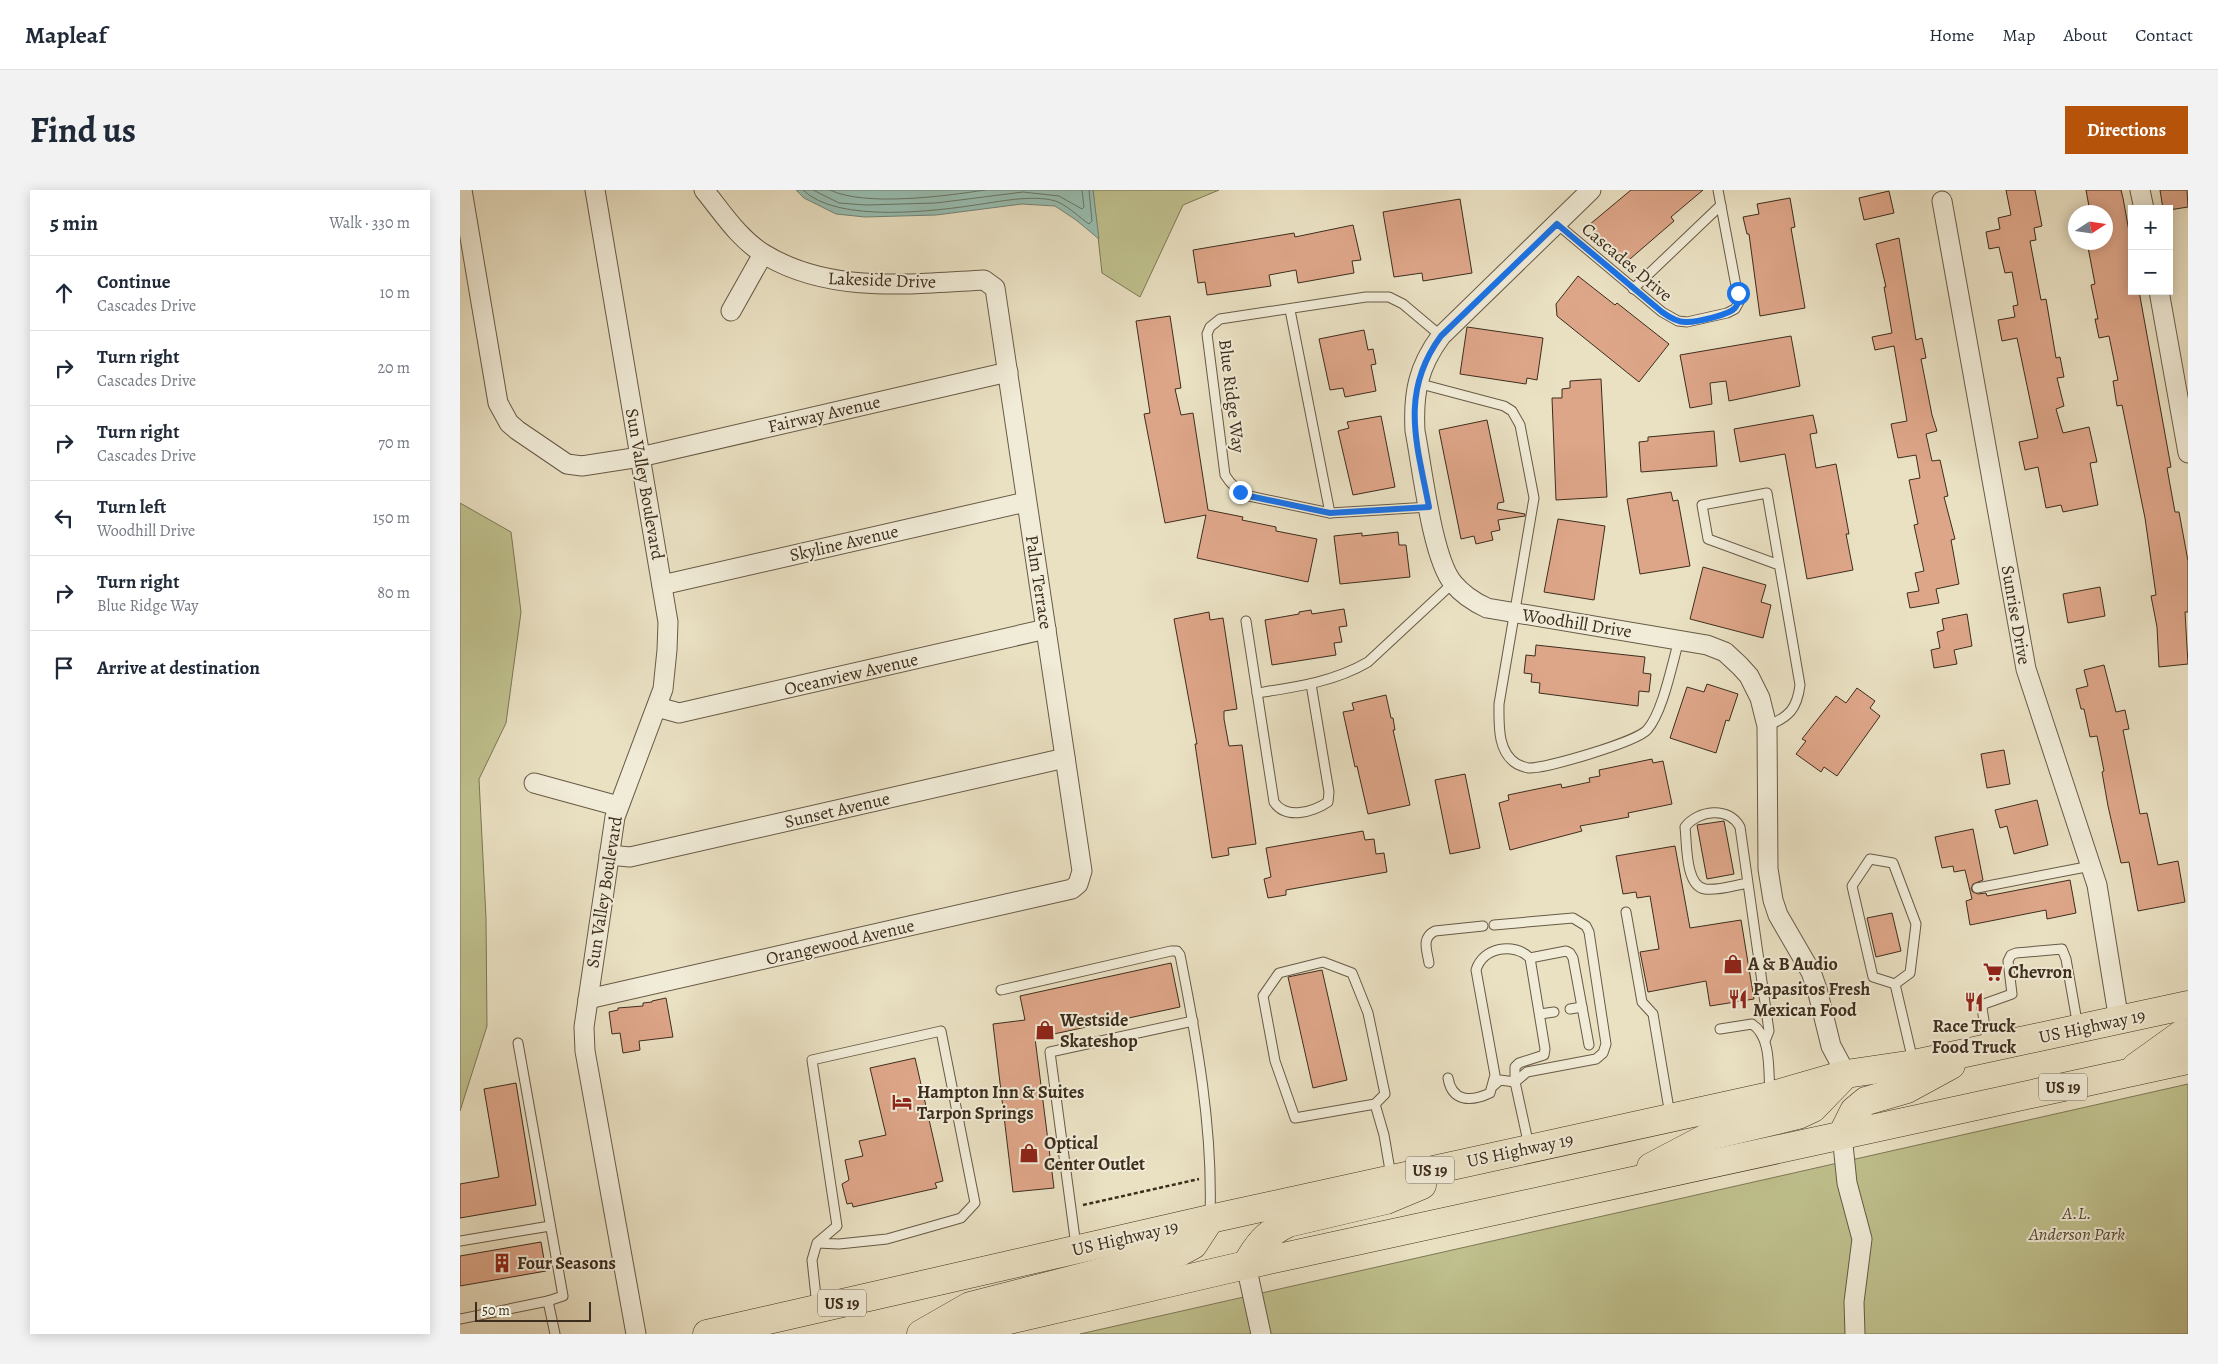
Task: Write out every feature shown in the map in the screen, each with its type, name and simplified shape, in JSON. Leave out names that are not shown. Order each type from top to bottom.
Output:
[{"type":"highway","name":"US Highway 19","points":[[708,1334],[1392,1178],[1770,1096],[1846,1074],[1914,1064],[2188,1005]]},
{"type":"highway","points":[[2126,1073],[2182,1034],[2188,1033]]},
{"type":"highway","points":[[1842,1135],[1854,1111],[1866,1101],[1907,1089],[1984,1048]]},
{"type":"highway","name":"US 19","points":[[949,1334],[1246,1265],[2188,1060]]},
{"type":"highway","points":[[1621,1183],[1710,1136],[1798,1115],[1813,1108],[1846,1074]]},
{"type":"highway","points":[[1246,1265],[1258,1244],[1274,1230],[1288,1223],[1386,1200],[1495,1156]]},
{"type":"highway","points":[[921,1334],[970,1306],[1180,1252],[1192,1245],[1210,1219]]},
{"type":"highway","points":[[757,1334],[810,1311]]},
{"type":"street","name":"Fairway Avenue","points":[[462,190],[498,403],[509,423],[567,464],[575,466],[640,457],[1008,372]]},
{"type":"street","name":"Sun Valley Boulevard","points":[[594,190],[668,622],[663,689],[618,806],[608,854],[584,1027],[585,1051],[636,1334]]},
{"type":"street","name":"Lakeside Drive","points":[[704,190],[740,234],[763,254],[802,272],[828,279],[916,283],[984,280],[992,284],[997,293]]},
{"type":"street","name":"Woodhill Drive","points":[[1591,190],[1441,336],[1426,357],[1417,383],[1414,415],[1415,431],[1439,558],[1452,583],[1478,604],[1487,608],[1707,645],[1725,652],[1749,676],[1760,698],[1767,726],[1767,854],[1773,900],[1778,915],[1811,972],[1831,1046],[1846,1074]]},
{"type":"street","points":[[2140,190],[2143,205]]},
{"type":"street","name":"Sunrise Drive","points":[[1942,201],[2026,669],[2097,885],[2119,1021]]},
{"type":"street","points":[[731,311],[763,254]]},
{"type":"street","name":"Palm Terrace","points":[[997,293],[1026,502],[1082,871]]},
{"type":"street","points":[[2160,295],[2188,453]]},
{"type":"street","name":"Skyline Avenue","points":[[662,585],[1026,502]]},
{"type":"street","name":"Oceanview Avenue","points":[[657,707],[679,713],[1046,629]]},
{"type":"street","name":"Sunset Avenue","points":[[608,854],[630,857],[1065,758]]},
{"type":"street","points":[[534,783],[618,806]]},
{"type":"street","name":"Orangewood Avenue","points":[[588,999],[1072,889],[1078,884],[1082,871]]},
{"type":"street","points":[[1842,1135],[1847,1183],[1862,1239],[1848,1334]]},
{"type":"street","points":[[1246,1265],[1261,1334]]},
{"type":"street","points":[[1854,1302],[1855,1334]]},
{"type":"lane","name":"Cascades Drive","points":[[1557,224],[1662,312],[1678,321],[1687,322],[1727,313],[1735,308],[1739,302],[1718,190]]},
{"type":"lane","points":[[1633,289],[1721,205]]},
{"type":"lane","name":"Blue Ridge Way","points":[[1429,507],[1330,513],[1249,496],[1240,492],[1225,475],[1207,334],[1210,327],[1220,319],[1290,310],[1366,297],[1388,297],[1403,304],[1441,336]]},
{"type":"lane","points":[[1290,310],[1330,513]]},
{"type":"lane","points":[[1417,383],[1504,406],[1512,410],[1516,416],[1534,498],[1499,704],[1499,728],[1503,746],[1510,758],[1518,765],[1528,768],[1548,765],[1627,742],[1640,736],[1648,729],[1657,713],[1679,640]]},
{"type":"lane","points":[[1767,726],[1785,719],[1794,708],[1800,685],[1767,492],[1702,505],[1708,539],[1779,565]]},
{"type":"lane","points":[[1257,693],[1310,684],[1348,673],[1368,662],[1452,583]]},
{"type":"lane","points":[[1246,621],[1274,802],[1280,810],[1290,813],[1319,808],[1328,802],[1330,792],[1310,684]]},
{"type":"lane","points":[[1748,883],[1706,889],[1698,886],[1691,878],[1685,827],[1692,818],[1719,813],[1728,814],[1736,818],[1740,827],[1748,883],[1769,1031],[1765,1041]]},
{"type":"lane","points":[[1870,859],[1892,863],[1916,924],[1910,973],[1895,984],[1873,977],[1852,886],[1870,859]]},
{"type":"lane","points":[[1977,888],[2091,866]]},
{"type":"lane","points":[[1626,912],[1642,1002],[1654,1014],[1671,1117]]},
{"type":"lane","points":[[1493,1086],[1500,1080],[1514,1082],[1527,1072],[1596,1058],[1603,1053],[1606,1044],[1589,932],[1586,926],[1573,918],[1494,925]]},
{"type":"lane","points":[[1429,963],[1425,940],[1428,934],[1435,931],[1482,926]]},
{"type":"lane","points":[[1448,1078],[1452,1093],[1458,1097],[1474,1098],[1490,1093],[1495,1075],[1476,970],[1479,960],[1487,954],[1516,948],[1530,958],[1546,1049],[1544,1055],[1519,1063],[1515,1067],[1514,1082],[1529,1148]]},
{"type":"lane","points":[[1984,1048],[1982,1008],[1984,1004],[2012,994],[2008,961],[2011,955],[2016,953],[2062,949],[2066,959],[2078,1029]]},
{"type":"lane","points":[[1001,990],[1177,951],[1180,955],[1193,1021],[1206,1107],[1211,1177],[1210,1219]]},
{"type":"lane","points":[[1530,958],[1566,951],[1570,953],[1573,958],[1589,1045]]},
{"type":"lane","points":[[1323,962],[1352,973],[1368,1013],[1385,1094],[1376,1104],[1295,1118],[1274,1061],[1263,996],[1279,973],[1323,962]]},
{"type":"lane","points":[[1895,984],[1914,1064]]},
{"type":"lane","points":[[1570,1008],[1582,1006]]},
{"type":"lane","points":[[1540,1014],[1554,1012]]},
{"type":"lane","points":[[1076,1250],[1050,1052],[1193,1021]]},
{"type":"lane","points":[[1720,1029],[1752,1024],[1759,1028],[1765,1041],[1770,1096]]},
{"type":"lane","points":[[810,1311],[812,1260],[817,1243],[837,1226],[812,1060],[940,1031],[975,1202],[961,1218],[887,1239],[839,1244],[817,1243]]},
{"type":"lane","points":[[460,1319],[563,1296],[518,1043]]},
{"type":"lane","points":[[1376,1104],[1392,1178]]},
{"type":"lane","points":[[460,1241],[550,1226]]},
{"type":"lane","points":[[548,1300],[555,1334]]},
{"type":"path","points":[[1071,1207],[1211,1177]]},
{"type":"green space","points":[[1093,190],[1219,190],[1183,205],[1140,297],[1102,273]]},
{"type":"green space","points":[[460,503],[511,532],[521,612],[506,723],[479,779],[486,918],[487,1026],[460,1111]]},
{"type":"green space","name":"A.L. Anderson Park","points":[[2188,1084],[2188,1334],[1080,1334]]},
{"type":"water","points":[[796,190],[1093,190],[1099,239],[1055,206],[1022,204],[936,215],[865,217],[836,214],[804,198]]},
{"type":"building","points":[[1631,190],[1703,190],[1671,217],[1674,221],[1623,265],[1589,225]]},
{"type":"building","points":[[2006,190],[2035,190],[2042,226],[2034,228],[2036,240],[2030,241],[2041,300],[2046,299],[2056,358],[2060,357],[2064,377],[2057,378],[2064,406],[2056,409],[2063,433],[2089,427],[2097,462],[2090,463],[2098,505],[2063,512],[2061,505],[2046,508],[2038,467],[2025,470],[2019,442],[2038,438],[2017,338],[2002,341],[1998,320],[2015,317],[2013,306],[2018,305],[2012,272],[2005,273],[1999,247],[1989,249],[1986,232],[2000,229],[1998,218],[2011,215]]},
{"type":"building","points":[[2086,190],[2121,190],[2128,226],[2128,295],[2140,295],[2171,467],[2167,468],[2175,512],[2179,512],[2188,561],[2188,612],[2185,612],[2188,664],[2159,667],[2157,627],[2151,596],[2156,595],[2145,518],[2122,405],[2117,406],[2113,381],[2118,380],[2109,336],[2099,338],[2095,319],[2098,319],[2091,285],[2095,284],[2089,250],[2113,250],[2113,205],[2089,205]]},
{"type":"building","points":[[2160,190],[2187,190],[2188,207],[2173,209],[2173,205],[2162,205]]},
{"type":"building","points":[[1889,191],[1894,213],[1864,220],[1859,198]]},
{"type":"building","points":[[1790,198],[1795,227],[1791,228],[1805,308],[1760,316],[1749,234],[1747,234],[1743,217],[1759,214],[1757,204]]},
{"type":"building","points":[[1460,199],[1472,273],[1423,281],[1422,273],[1394,277],[1383,212]]},
{"type":"building","points":[[1353,225],[1361,260],[1352,261],[1354,273],[1298,283],[1296,270],[1269,275],[1271,286],[1207,295],[1205,282],[1198,283],[1193,250],[1294,233],[1295,237]]},
{"type":"building","points":[[1899,238],[1916,340],[1922,338],[1926,358],[1921,359],[1937,431],[1926,434],[1932,461],[1940,460],[1948,496],[1944,497],[1955,539],[1951,540],[1959,584],[1936,589],[1939,603],[1910,608],[1907,593],[1919,591],[1915,573],[1924,571],[1914,525],[1918,524],[1909,480],[1920,478],[1916,455],[1898,458],[1891,424],[1907,421],[1894,346],[1875,350],[1872,337],[1892,333],[1884,287],[1886,287],[1876,244]]},
{"type":"building","points":[[1578,276],[1615,305],[1617,303],[1669,344],[1639,382],[1557,316],[1556,304]]},
{"type":"building","points":[[1170,316],[1181,388],[1175,389],[1181,415],[1193,413],[1208,510],[1243,517],[1242,520],[1276,527],[1276,531],[1317,539],[1308,582],[1197,558],[1206,515],[1165,523],[1144,414],[1150,413],[1136,321]]},
{"type":"building","points":[[1467,327],[1543,338],[1537,380],[1527,378],[1526,384],[1460,374]]},
{"type":"building","points":[[1364,330],[1368,350],[1373,349],[1376,364],[1371,365],[1376,391],[1345,397],[1343,388],[1330,390],[1319,339]]},
{"type":"building","points":[[1791,336],[1800,386],[1729,401],[1726,381],[1710,383],[1712,404],[1690,408],[1680,355]]},
{"type":"building","points":[[1601,379],[1607,497],[1556,500],[1552,398],[1562,398],[1562,389],[1570,388],[1570,381]]},
{"type":"building","points":[[1813,415],[1817,433],[1810,434],[1816,468],[1836,464],[1849,534],[1846,534],[1853,570],[1807,579],[1785,454],[1740,462],[1734,429]]},
{"type":"building","points":[[1381,416],[1395,487],[1353,495],[1338,431],[1349,428],[1347,422]]},
{"type":"building","points":[[1487,420],[1504,502],[1498,503],[1497,509],[1525,514],[1525,516],[1498,520],[1500,530],[1491,532],[1493,540],[1476,544],[1474,536],[1461,539],[1439,430]]},
{"type":"building","points":[[1714,431],[1717,466],[1641,472],[1639,442],[1648,441],[1648,437]]},
{"type":"building","points":[[1671,492],[1673,501],[1678,500],[1690,566],[1640,574],[1627,499]]},
{"type":"building","points":[[1558,519],[1605,526],[1594,600],[1544,592]]},
{"type":"building","points":[[1398,532],[1399,545],[1406,545],[1410,577],[1340,584],[1334,536],[1362,533],[1362,536]]},
{"type":"building","points":[[1703,567],[1766,585],[1761,602],[1771,605],[1763,638],[1690,619]]},
{"type":"building","points":[[2100,587],[2105,616],[2068,623],[2063,594]]},
{"type":"building","points":[[1344,609],[1347,626],[1339,627],[1342,642],[1334,643],[1336,655],[1272,665],[1265,620],[1311,610],[1312,614]]},
{"type":"building","points":[[1209,612],[1210,620],[1223,618],[1237,709],[1224,711],[1224,719],[1229,746],[1242,745],[1256,844],[1228,848],[1229,855],[1212,858],[1195,744],[1197,744],[1174,619]]},
{"type":"building","points":[[1967,614],[1972,646],[1954,650],[1957,664],[1934,668],[1931,650],[1940,648],[1937,632],[1944,630],[1942,619]]},
{"type":"building","points":[[1536,645],[1645,657],[1643,673],[1651,674],[1649,692],[1639,691],[1638,706],[1539,693],[1540,683],[1531,682],[1532,674],[1524,673],[1526,655],[1535,656]]},
{"type":"building","points":[[2104,665],[2116,712],[2125,710],[2129,729],[2123,730],[2140,814],[2147,813],[2158,865],[2178,861],[2185,902],[2138,911],[2129,862],[2121,863],[2108,806],[2097,736],[2090,737],[2084,709],[2081,709],[2076,689],[2088,686],[2084,670]]},
{"type":"building","points":[[1707,684],[1738,694],[1729,721],[1726,720],[1716,753],[1670,738],[1687,687],[1704,692]]},
{"type":"building","points":[[1857,688],[1875,701],[1870,708],[1880,716],[1837,776],[1824,767],[1821,772],[1796,754],[1806,741],[1802,739],[1836,696],[1846,703]]},
{"type":"building","points":[[1386,695],[1391,718],[1393,718],[1395,730],[1393,730],[1410,805],[1368,814],[1343,712],[1354,710],[1352,703]]},
{"type":"building","points":[[2004,750],[2010,784],[1987,788],[1981,754]]},
{"type":"building","points":[[1652,759],[1653,763],[1663,761],[1672,804],[1628,813],[1629,817],[1580,826],[1582,831],[1510,850],[1499,803],[1509,800],[1508,795],[1561,784],[1562,788],[1590,782],[1589,778],[1600,776],[1599,770]]},
{"type":"building","points":[[1465,774],[1480,848],[1450,854],[1435,780]]},
{"type":"building","points":[[2037,800],[2048,845],[2014,854],[2007,826],[2000,828],[1995,810]]},
{"type":"building","points":[[1724,821],[1734,874],[1707,879],[1697,825]]},
{"type":"building","points":[[1973,829],[1983,880],[1973,884],[1971,889],[1973,892],[1978,894],[1986,893],[1987,896],[2070,880],[2076,913],[2047,919],[2046,910],[1970,925],[1966,901],[1972,899],[1965,870],[1954,872],[1953,866],[1942,868],[1935,837]]},
{"type":"building","points":[[1363,831],[1365,840],[1374,839],[1376,854],[1384,853],[1387,872],[1286,890],[1286,895],[1268,898],[1264,879],[1271,877],[1266,848]]},
{"type":"building","points":[[1675,846],[1690,928],[1741,920],[1754,999],[1710,1006],[1706,981],[1648,992],[1640,952],[1659,949],[1650,896],[1637,898],[1636,892],[1623,894],[1616,856]]},
{"type":"building","points":[[1892,913],[1901,951],[1876,957],[1867,918]]},
{"type":"building","points":[[1171,963],[1180,1007],[1035,1038],[1054,1188],[1013,1192],[993,1024],[1025,1020],[1020,996]]},
{"type":"building","points":[[1322,970],[1347,1080],[1313,1088],[1288,977]]},
{"type":"building","points":[[666,998],[673,1037],[639,1041],[640,1050],[623,1053],[620,1033],[612,1034],[609,1012],[618,1010],[618,1008],[643,1006],[643,1003]]},
{"type":"building","name":"Hampton Inn & Suites Tarpon Springs","points":[[915,1058],[943,1181],[935,1183],[937,1188],[853,1207],[852,1203],[847,1204],[842,1184],[849,1180],[845,1160],[863,1156],[859,1141],[886,1135],[870,1068]]},
{"type":"building","points":[[516,1083],[536,1205],[460,1218],[460,1184],[499,1177],[484,1089]]},
{"type":"building","name":"Four Seasons","points":[[541,1242],[546,1271],[460,1286],[460,1256]]},
{"type":"place","name":"A & B Audio","points":[[1733,964]]},
{"type":"place","name":"Chevron","points":[[1993,972]]},
{"type":"place","name":"Papasitos Fresh Mexican Food","points":[[1738,999]]},
{"type":"place","name":"Race Truck Food Truck","points":[[1974,1002]]},
{"type":"place","name":"Westside Skateshop","points":[[1045,1030]]},
{"type":"place","name":"Hampton Inn & Suites Tarpon Springs","points":[[902,1102]]},
{"type":"place","name":"Optical Center Outlet","points":[[1029,1153]]},
{"type":"place","name":"Four Seasons","points":[[502,1263]]},
{"type":"route","points":[[1240,492],[1249,496],[1330,513],[1429,507],[1415,431],[1414,415],[1417,383],[1426,357],[1441,336],[1502,275],[1557,224],[1662,312],[1678,321],[1687,322],[1727,313],[1735,308],[1739,302],[1738,293]]}]
